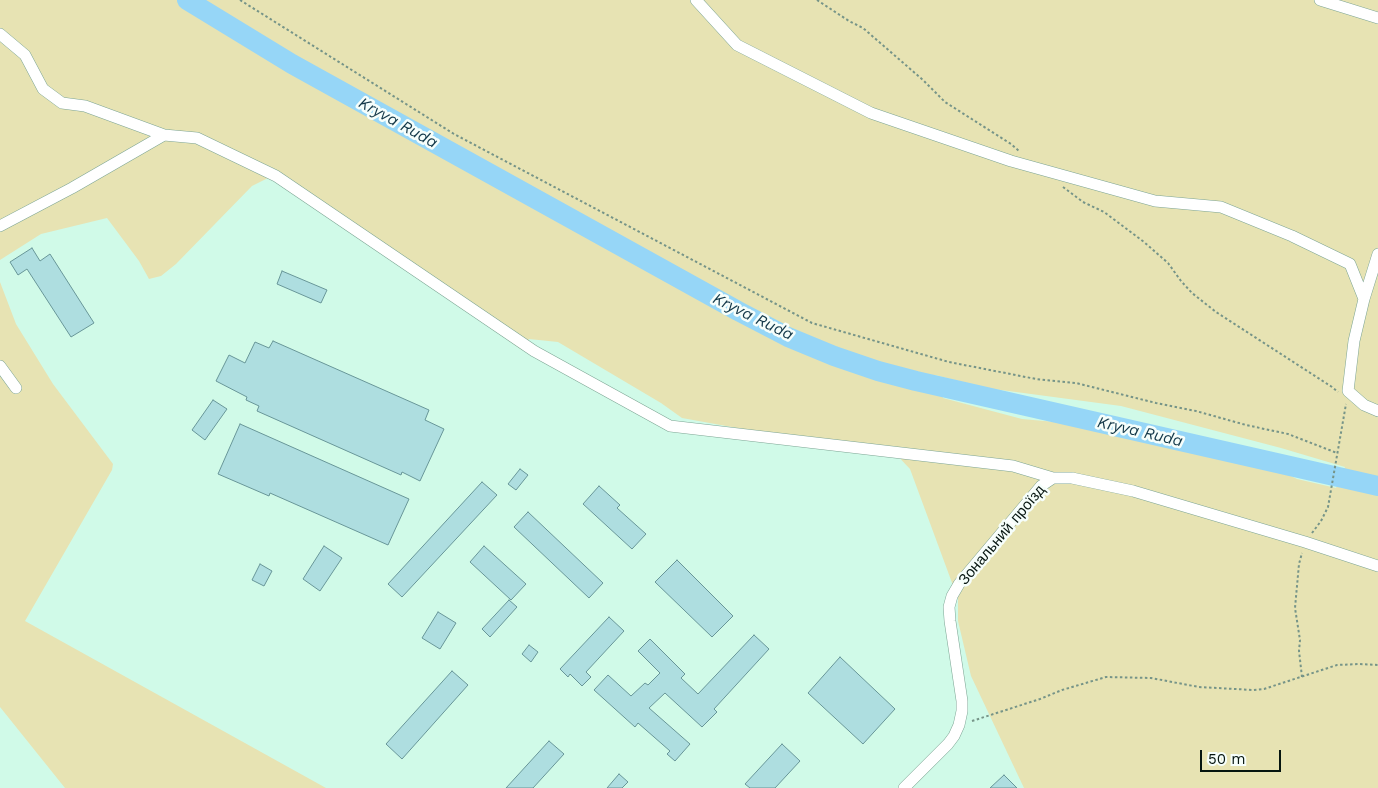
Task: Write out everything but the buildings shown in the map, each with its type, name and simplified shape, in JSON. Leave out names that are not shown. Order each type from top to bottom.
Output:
[{"type":"street","points":[[696,0],[737,45],[872,114],[1011,161],[1154,201],[1221,207],[1292,236],[1350,264],[1364,298]]},
{"type":"street","points":[[1320,0],[1378,18]]},
{"type":"street","points":[[0,34],[25,55],[43,89],[62,103],[85,106],[164,136],[197,138],[276,176],[534,350],[670,426],[1013,466],[1053,478]]},
{"type":"street","points":[[0,226],[164,136]]},
{"type":"street","points":[[1378,254],[1364,298],[1343,394],[1378,411]]},
{"type":"street","points":[[0,366],[16,388]]},
{"type":"street","name":"Зональний проїзд","points":[[904,788],[948,744],[959,725],[962,701],[950,621],[949,608],[952,596],[963,578],[1041,486],[1053,478],[1072,478],[1133,490],[1378,566]]},
{"type":"path","points":[[240,0],[454,134],[812,323],[949,362],[1036,379],[1076,382],[1156,403],[1196,411],[1288,434],[1337,453]]},
{"type":"path","points":[[817,0],[863,28],[923,80],[945,102],[1011,144],[1025,157]]},
{"type":"path","points":[[1063,187],[1083,202],[1104,212],[1144,242],[1168,263],[1181,282],[1216,312],[1343,394],[1346,405],[1328,507],[1322,521],[1305,542],[1299,564],[1295,608],[1300,640],[1299,651],[1302,677]]},
{"type":"path","points":[[1343,394],[1346,405]]},
{"type":"path","points":[[959,725],[1106,677],[1151,678],[1198,687],[1253,690],[1264,689],[1336,665],[1378,665]]},
{"type":"shaded area","points":[[0,0],[1378,0],[1378,788],[1024,788],[971,676],[958,621],[958,599],[910,469],[891,449],[787,437],[682,418],[661,403],[558,342],[529,339],[522,350],[284,184],[270,177],[252,186],[176,264],[161,276],[149,279],[139,261],[107,218],[41,234],[0,260]],"holes":[[[935,375],[986,388],[1121,406],[1281,448],[1345,467],[1336,488],[1297,479],[1283,472],[1089,425],[1022,419],[943,398]]]},
{"type":"shaded area","points":[[0,282],[16,324],[53,384],[113,464],[112,470],[25,621],[326,788],[65,788],[0,707]]},
{"type":"waterway","name":"Kryva Ruda","points":[[187,0],[292,64],[738,311],[788,337],[834,356],[878,371],[916,381],[1378,486]]}]
